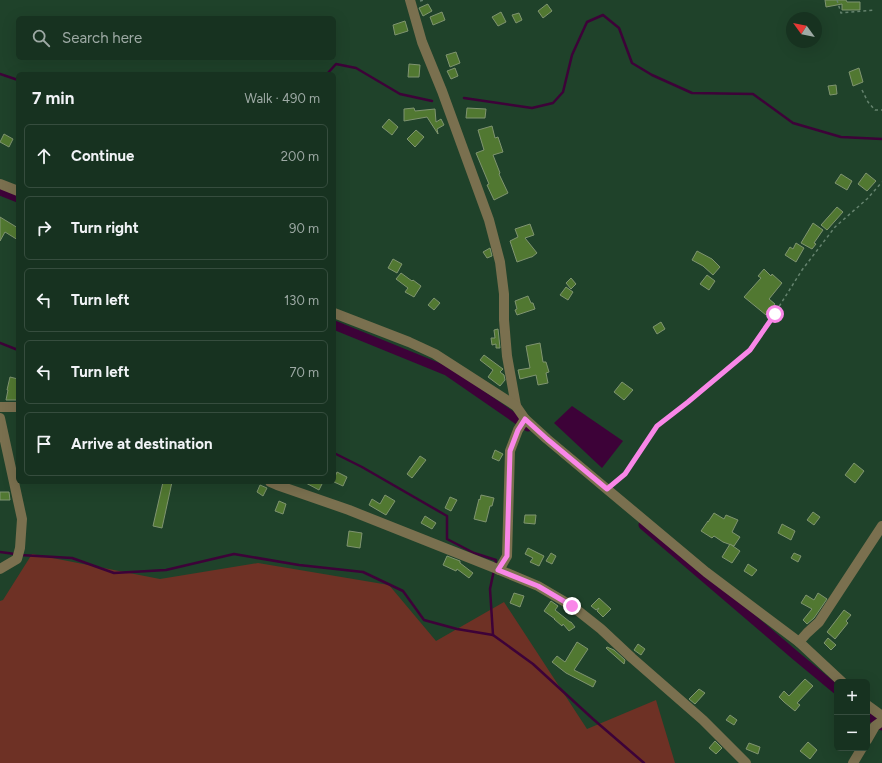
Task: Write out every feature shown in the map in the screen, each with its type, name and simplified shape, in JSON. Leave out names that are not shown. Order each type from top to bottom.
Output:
[{"type":"street","points":[[410,0],[422,42],[442,91],[489,220],[500,262],[504,294],[504,320],[507,356],[516,406]]},
{"type":"street","points":[[0,184],[16,190]]},
{"type":"street","points":[[336,314],[409,342],[435,354],[516,406],[525,419],[547,439],[706,572],[799,642],[839,679]]},
{"type":"street","points":[[0,407],[16,407]]},
{"type":"street","points":[[0,418],[22,519],[20,548],[17,559],[0,569]]},
{"type":"street","points":[[498,570],[507,556],[510,451],[518,430],[525,419]]},
{"type":"street","points":[[274,484],[349,510],[538,586],[572,606],[601,629],[703,720],[746,763]]},
{"type":"street","points":[[799,642],[819,622],[882,526]]},
{"type":"street","points":[[870,707],[882,716]]},
{"type":"street","points":[[870,736],[879,724]]},
{"type":"street","points":[[853,763],[860,751]]},
{"type":"path","points":[[836,0],[841,13],[874,10]]},
{"type":"path","points":[[862,90],[868,102],[875,110],[882,110]]},
{"type":"path","points":[[607,489],[625,474],[657,426],[750,350],[775,314],[802,270],[835,227],[867,199],[882,182]]},
{"type":"shaded area","points":[[572,406],[623,441],[602,468],[554,423]]},
{"type":"shaded area","points":[[32,554],[160,579],[258,563],[389,585],[436,641],[504,602],[587,729],[656,700],[675,763],[0,763],[0,601],[3,600]]},
{"type":"building","points":[[825,0],[860,2],[860,10],[842,10],[842,4],[826,7]]},
{"type":"building","points":[[428,4],[432,11],[423,16],[419,8]]},
{"type":"building","points":[[547,4],[552,11],[543,18],[538,11]]},
{"type":"building","points":[[442,12],[445,20],[433,25],[430,17]]},
{"type":"building","points":[[501,12],[506,22],[498,26],[492,17]]},
{"type":"building","points":[[519,13],[522,20],[516,23],[512,15]]},
{"type":"building","points":[[405,21],[408,31],[395,35],[393,25]]},
{"type":"building","points":[[456,52],[460,63],[450,67],[446,55]]},
{"type":"building","points":[[409,64],[420,65],[419,77],[408,77]]},
{"type":"building","points":[[455,68],[458,76],[451,79],[447,71]]},
{"type":"building","points":[[859,68],[863,82],[853,86],[849,72]]},
{"type":"building","points":[[836,85],[837,94],[830,95],[828,86]]},
{"type":"building","points":[[414,108],[415,111],[435,109],[436,122],[441,119],[444,125],[437,129],[438,134],[427,117],[404,121],[404,109]]},
{"type":"building","points":[[467,108],[486,109],[485,118],[466,118]]},
{"type":"building","points":[[389,119],[398,127],[392,135],[382,127]]},
{"type":"building","points":[[492,126],[495,138],[498,137],[503,152],[493,155],[500,173],[499,174],[508,193],[494,200],[476,153],[484,150],[478,130]]},
{"type":"building","points":[[416,130],[424,137],[415,147],[407,139]]},
{"type":"building","points":[[4,134],[13,139],[9,147],[0,142]]},
{"type":"building","points":[[866,173],[876,181],[867,191],[858,184]]},
{"type":"building","points":[[841,174],[852,181],[847,190],[835,183]]},
{"type":"building","points":[[837,207],[843,212],[827,230],[821,225]]},
{"type":"building","points":[[0,217],[16,227],[16,239],[5,232],[0,241]]},
{"type":"building","points":[[813,223],[823,230],[814,243],[816,244],[812,249],[801,243]]},
{"type":"building","points":[[530,224],[534,235],[525,238],[537,253],[532,257],[517,262],[510,241],[518,237],[515,229]]},
{"type":"building","points":[[796,243],[804,248],[796,262],[785,255],[790,247],[793,249]]},
{"type":"building","points":[[490,248],[492,256],[487,258],[483,252]]},
{"type":"building","points":[[697,251],[712,259],[720,267],[713,275],[703,266],[692,260]]},
{"type":"building","points":[[393,259],[402,264],[397,273],[388,268]]},
{"type":"building","points":[[764,269],[771,276],[772,274],[782,283],[769,299],[775,304],[766,315],[744,297],[761,278],[758,276]]},
{"type":"building","points":[[401,273],[421,286],[414,297],[405,292],[408,288],[396,279]]},
{"type":"building","points":[[707,275],[715,281],[709,290],[700,284]]},
{"type":"building","points":[[571,278],[576,284],[571,289],[566,283]]},
{"type":"building","points":[[566,287],[573,292],[568,300],[560,295]]},
{"type":"building","points":[[528,296],[535,309],[517,315],[515,310],[517,309],[515,301]]},
{"type":"building","points":[[434,298],[440,303],[434,310],[428,305]]},
{"type":"building","points":[[661,322],[665,329],[657,334],[653,327]]},
{"type":"building","points":[[498,329],[500,348],[496,348],[496,344],[492,345],[491,338],[495,338],[494,330]]},
{"type":"building","points":[[540,343],[543,362],[546,362],[549,372],[546,373],[548,383],[538,385],[536,375],[520,379],[518,370],[530,368],[526,346]]},
{"type":"building","points":[[484,355],[503,369],[500,372],[504,375],[505,380],[500,386],[488,377],[493,370],[480,360]]},
{"type":"building","points":[[10,377],[16,378],[16,400],[6,400]]},
{"type":"building","points":[[622,382],[633,390],[624,400],[614,392]]},
{"type":"building","points":[[495,450],[503,454],[499,461],[492,458]]},
{"type":"building","points":[[420,456],[426,460],[412,478],[407,474]]},
{"type":"building","points":[[854,463],[864,471],[855,483],[845,475]]},
{"type":"building","points":[[337,472],[347,477],[343,486],[336,483]]},
{"type":"building","points":[[163,484],[172,484],[162,528],[153,526]]},
{"type":"building","points":[[308,484],[322,484],[319,490]]},
{"type":"building","points":[[260,485],[267,488],[263,496],[257,492]]},
{"type":"building","points":[[0,492],[9,492],[10,500],[0,500]]},
{"type":"building","points":[[385,495],[395,501],[386,515],[369,505],[372,499],[380,504]]},
{"type":"building","points":[[481,495],[494,498],[492,506],[490,506],[486,522],[474,519]]},
{"type":"building","points":[[450,497],[457,500],[451,511],[445,508]]},
{"type":"building","points":[[279,501],[286,504],[283,514],[275,511]]},
{"type":"building","points":[[813,512],[820,517],[814,525],[807,520]]},
{"type":"building","points":[[714,513],[724,519],[726,515],[738,520],[732,532],[740,537],[734,546],[723,542],[714,536],[712,538],[701,531]]},
{"type":"building","points":[[525,515],[536,515],[535,524],[524,523]]},
{"type":"building","points":[[425,516],[436,523],[432,529],[421,523]]},
{"type":"building","points":[[782,524],[795,531],[791,540],[778,533]]},
{"type":"building","points":[[349,531],[362,533],[360,548],[347,546]]},
{"type":"building","points":[[730,544],[740,551],[732,563],[722,557]]},
{"type":"building","points":[[528,548],[544,556],[539,566],[530,562],[533,558],[525,554]]},
{"type":"building","points":[[551,553],[556,556],[552,564],[546,561]]},
{"type":"building","points":[[794,553],[801,556],[798,562],[791,558]]},
{"type":"building","points":[[447,556],[460,561],[460,563],[473,573],[469,578],[457,569],[456,571],[443,565]]},
{"type":"building","points":[[748,564],[757,570],[752,576],[744,571]]},
{"type":"building","points":[[514,593],[524,596],[520,607],[510,603]]},
{"type":"building","points":[[818,593],[827,599],[814,618],[807,624],[803,620],[812,609],[801,603],[806,595],[814,600]]},
{"type":"building","points":[[599,598],[611,609],[603,617],[597,611],[599,608],[596,610],[591,606]]},
{"type":"building","points":[[551,601],[558,606],[555,610],[571,622],[575,627],[569,631],[563,624],[562,626],[544,611]]},
{"type":"building","points":[[844,610],[851,615],[846,621],[848,623],[835,639],[827,632]]},
{"type":"building","points":[[828,638],[836,645],[831,650],[824,643]]},
{"type":"building","points":[[577,642],[588,649],[574,670],[596,681],[593,687],[566,673],[552,662],[557,656],[565,662]]},
{"type":"building","points":[[638,644],[645,649],[641,655],[634,650]]},
{"type":"building","points":[[607,647],[614,650],[625,660],[624,664],[606,648]]},
{"type":"building","points":[[805,679],[813,686],[797,703],[800,705],[795,711],[779,697],[784,691],[789,696]]},
{"type":"building","points":[[699,689],[705,693],[695,704],[689,699]]},
{"type":"building","points":[[730,715],[737,720],[734,725],[726,720]]},
{"type":"building","points":[[715,741],[722,748],[716,754],[709,748]]},
{"type":"building","points":[[808,742],[817,750],[810,759],[800,751]]},
{"type":"building","points":[[749,743],[760,747],[758,754],[746,749]]},
{"type":"waterway","points":[[464,98],[532,108],[553,103],[563,92],[572,55],[587,22],[603,15],[619,28],[632,63],[652,75],[692,93],[753,94],[793,123],[841,137],[882,139]]},
{"type":"waterway","points":[[329,72],[336,64],[356,68],[400,94],[432,101]]},
{"type":"waterway","points":[[0,74],[16,79]]},
{"type":"waterway","points":[[0,191],[16,197]]},
{"type":"waterway","points":[[336,326],[447,371],[528,427]]},
{"type":"waterway","points":[[0,343],[16,349]]},
{"type":"waterway","points":[[336,454],[362,467],[447,516],[447,539],[474,553],[496,560],[495,565]]},
{"type":"waterway","points":[[643,525],[834,688]]},
{"type":"waterway","points":[[0,552],[15,554]]},
{"type":"waterway","points":[[20,555],[72,558],[114,573],[166,570],[234,554],[299,565],[363,572],[403,591],[424,620],[457,629],[493,635],[533,664],[644,763]]},
{"type":"waterway","points":[[493,635],[490,589],[494,570]]},
{"type":"waterway","points":[[868,715],[882,726]]},
{"type":"route","points":[[572,606],[538,586],[498,570],[507,556],[510,451],[518,430],[525,419],[607,489],[625,474],[657,426],[750,350],[775,314]]}]
